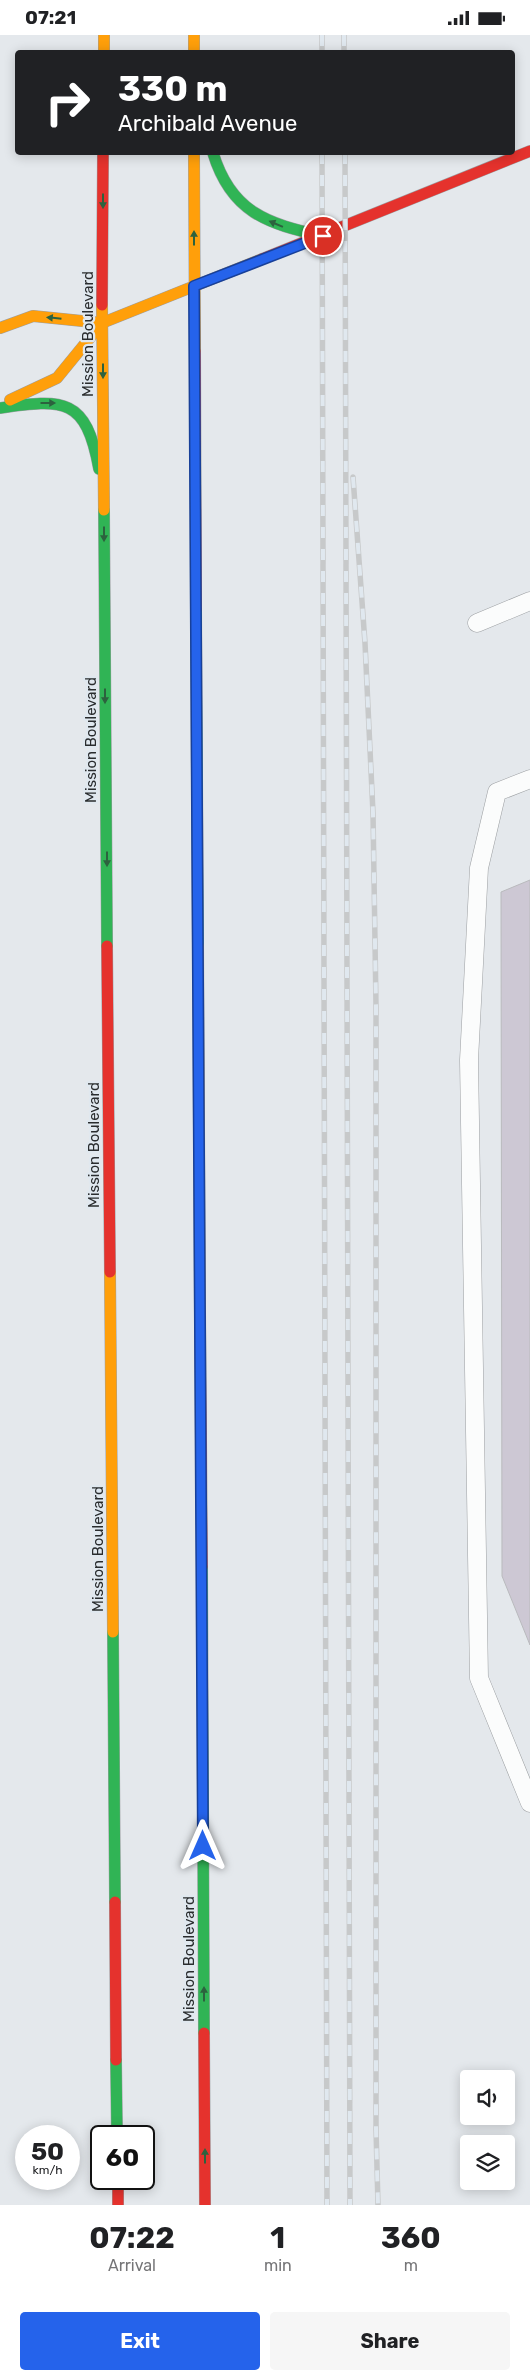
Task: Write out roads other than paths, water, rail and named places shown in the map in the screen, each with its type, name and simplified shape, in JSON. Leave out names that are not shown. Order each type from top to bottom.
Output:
[{"type":"main road","points":[[104,35],[104,50]]},
{"type":"main road","points":[[195,35],[196,50]]},
{"type":"main road","points":[[0,328],[32,315],[102,323],[323,236],[530,151]]},
{"type":"main road","name":"Mission Boulevard","points":[[103,155],[102,323],[118,2125]]},
{"type":"main road","name":"Mission Boulevard","points":[[194,155],[205,2205]]},
{"type":"main road","points":[[213,155],[217,171],[227,189],[241,203],[262,218],[289,229],[323,236]]},
{"type":"main road","points":[[0,404],[57,378],[102,323]]},
{"type":"main road","points":[[0,408],[51,402],[66,406],[80,416],[86,425],[97,457],[104,507]]},
{"type":"main road","points":[[118,2190],[118,2205]]},
{"type":"lane","points":[[478,623],[530,601]]},
{"type":"lane","points":[[530,779],[497,792],[479,867],[469,1061],[480,1678],[530,1803]]},
{"type":"railway","points":[[322,35],[322,50]]},
{"type":"railway","points":[[344,35],[344,50]]},
{"type":"railway","points":[[322,155],[327,2205]]},
{"type":"railway","points":[[345,155],[350,2205]]},
{"type":"railway","points":[[353,477],[365,643],[373,813],[376,1006],[376,2129],[378,2205]]}]
